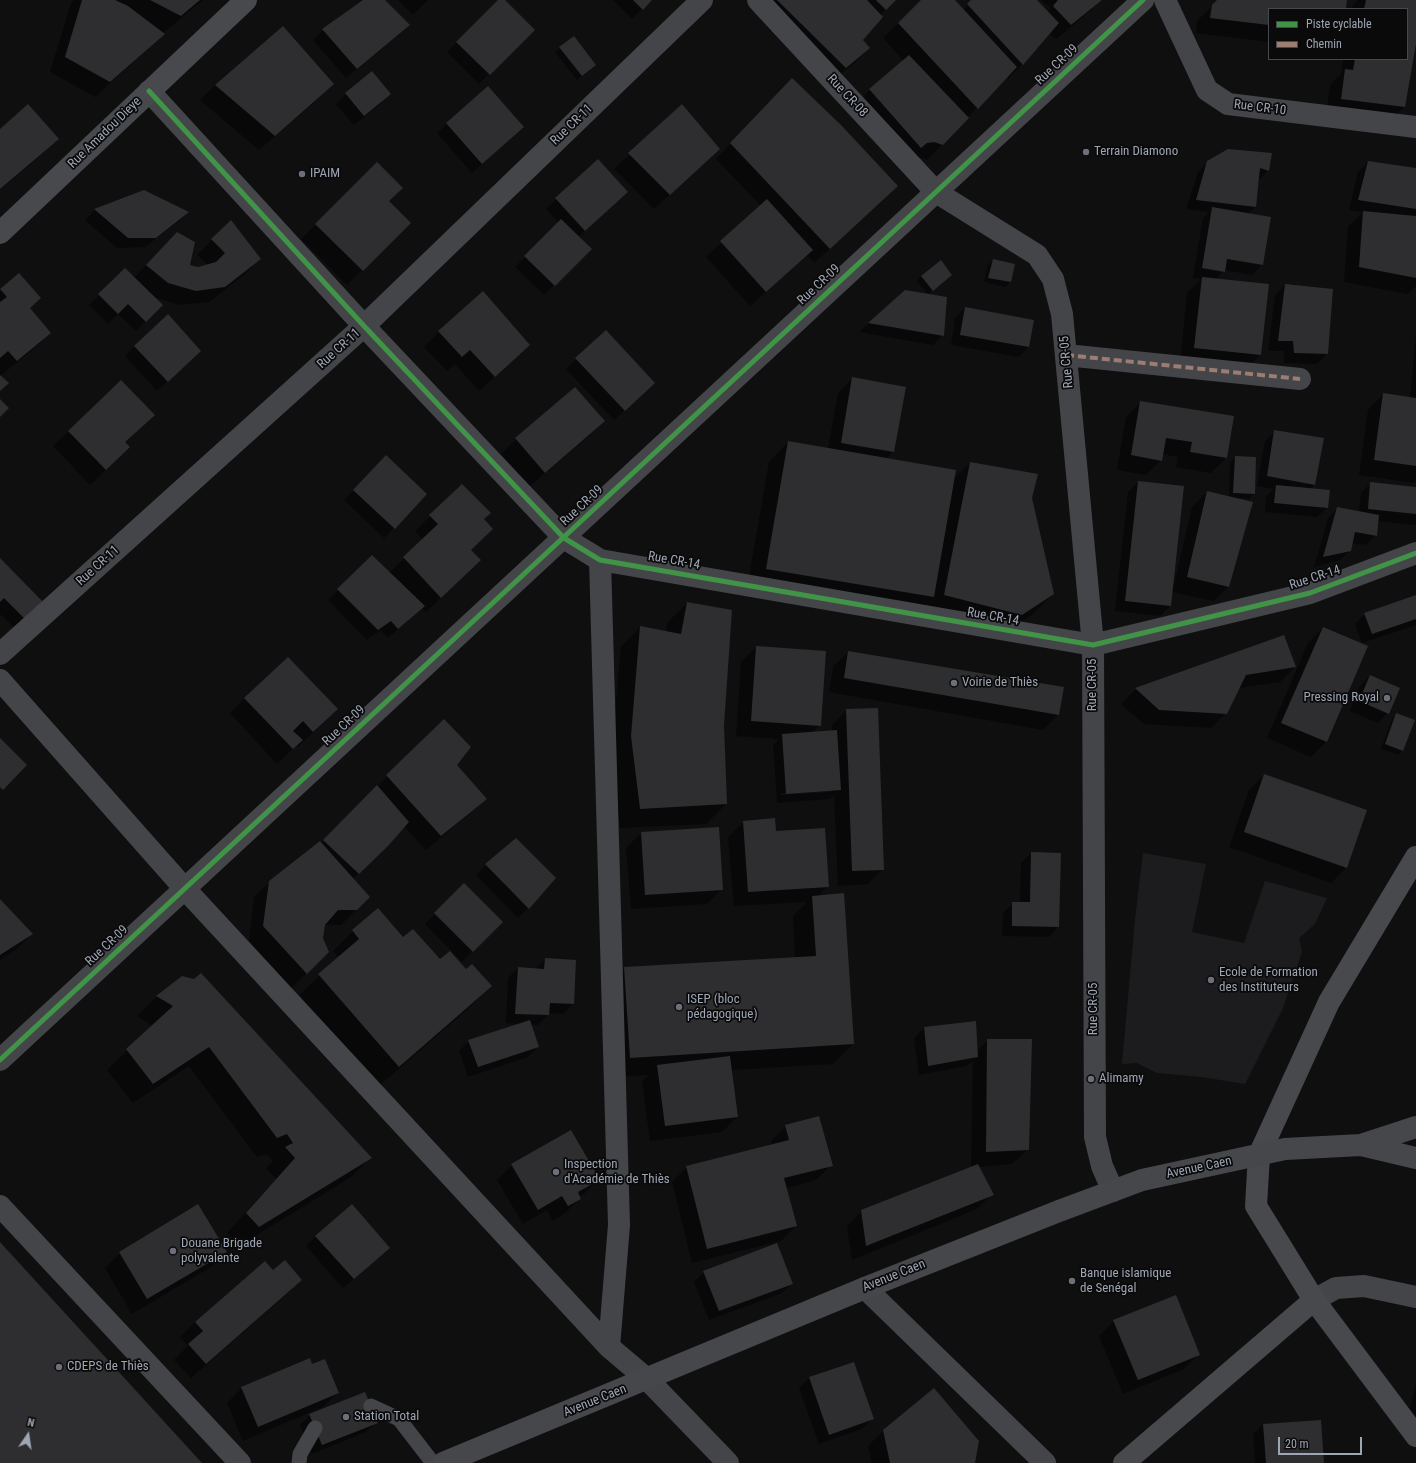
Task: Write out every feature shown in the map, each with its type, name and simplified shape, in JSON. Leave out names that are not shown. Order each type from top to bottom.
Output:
[{"type":"highway","name":"Avenue Caen","points":[[443,1463],[865,1288],[1142,1180],[1285,1149],[1361,1145],[1416,1127]]},
{"type":"highway","name":"Avenue Caen","points":[[1361,1145],[1416,1158]]},
{"type":"street","name":"Rue Amadou Dieye","points":[[0,233],[246,0]]},
{"type":"street","name":"Rue CR-11","points":[[0,654],[364,326],[702,0]]},
{"type":"street","name":"Rue CR-08","points":[[758,0],[936,192]]},
{"type":"street","name":"Rue CR-09","points":[[0,1060],[1143,0]]},
{"type":"street","name":"Rue CR-10","points":[[1165,0],[1207,90],[1228,104],[1416,128]]},
{"type":"street","name":"Rue CR-14","points":[[149,91],[364,326],[564,538],[600,560],[1093,645],[1310,593],[1416,553]]},
{"type":"street","name":"Rue CR-05","points":[[936,192],[1037,255],[1053,279],[1062,314],[1093,645],[1095,1136],[1102,1166],[1113,1191]]},
{"type":"street","points":[[1066,355],[1300,379]]},
{"type":"street","points":[[600,560],[619,1225],[609,1347]]},
{"type":"street","points":[[0,680],[185,889],[609,1347],[646,1379],[728,1463]]},
{"type":"street","points":[[1416,857],[1329,1002],[1259,1154],[1256,1206],[1314,1300],[1416,1436]]},
{"type":"street","points":[[0,1206],[240,1463]]},
{"type":"street","points":[[1124,1463],[1314,1300],[1336,1288],[1364,1286],[1416,1297]]},
{"type":"street","points":[[865,1288],[1045,1463]]},
{"type":"lane","points":[[371,1406],[399,1419],[433,1463]]},
{"type":"lane","points":[[299,1463],[300,1454],[315,1428]]},
{"type":"shaded area","name":"Ecole de Formation des Instituteurs","points":[[1143,853],[1206,864],[1192,932],[1244,943],[1265,881],[1327,898],[1315,924],[1299,938],[1302,952],[1283,1008],[1245,1084],[1201,1077],[1157,1073],[1137,1063],[1122,1064],[1135,919]]},
{"type":"building","points":[[82,0],[115,0],[128,6],[165,34],[110,82],[65,57]]},
{"type":"building","points":[[150,0],[200,0],[181,16]]},
{"type":"building","points":[[363,0],[385,0],[410,25],[357,69],[322,29]]},
{"type":"building","points":[[498,0],[505,0],[535,30],[490,75],[456,42]]},
{"type":"building","points":[[633,0],[652,0],[643,10]]},
{"type":"building","points":[[777,0],[867,0],[883,17],[863,40],[870,48],[846,68]]},
{"type":"building","points":[[876,0],[896,0],[886,10]]},
{"type":"building","points":[[921,0],[955,0],[1017,67],[978,109],[898,23]]},
{"type":"building","points":[[971,0],[1037,0],[1059,23],[1023,65],[967,4]]},
{"type":"building","points":[[1058,0],[1102,0],[1071,25],[1053,6]]},
{"type":"building","points":[[1217,0],[1347,0],[1346,8],[1268,8],[1268,25],[1210,18],[1212,5]]},
{"type":"building","points":[[1366,0],[1416,0],[1416,44],[1405,107],[1341,99],[1345,69],[1353,70],[1355,60],[1408,60],[1408,8],[1364,8]]},
{"type":"building","points":[[283,26],[334,84],[275,136],[215,85]]},
{"type":"building","points":[[574,36],[596,65],[582,76],[559,47]]},
{"type":"building","points":[[909,55],[969,118],[943,145],[934,142],[927,143],[921,148],[869,89]]},
{"type":"building","points":[[372,71],[391,94],[364,116],[345,93]]},
{"type":"building","points":[[792,78],[841,125],[898,186],[830,249],[730,143]]},
{"type":"building","points":[[488,86],[524,127],[482,164],[446,123]]},
{"type":"building","points":[[28,104],[59,139],[0,189],[0,129]]},
{"type":"building","points":[[682,104],[720,149],[670,195],[628,153]]},
{"type":"building","points":[[1228,149],[1272,153],[1269,171],[1260,168],[1256,207],[1196,200],[1207,161]]},
{"type":"building","points":[[598,159],[628,192],[585,231],[555,198]]},
{"type":"building","points":[[1368,161],[1416,168],[1416,209],[1358,200]]},
{"type":"building","points":[[377,162],[403,188],[389,201],[411,223],[363,271],[315,224]]},
{"type":"building","points":[[144,190],[189,212],[156,238],[128,238],[94,209]]},
{"type":"building","points":[[767,199],[813,250],[766,292],[720,241]]},
{"type":"building","points":[[1212,207],[1271,217],[1263,265],[1227,259],[1225,272],[1202,268]]},
{"type":"building","points":[[1363,211],[1416,216],[1416,278],[1359,267]]},
{"type":"building","points":[[561,219],[592,249],[555,286],[524,256]]},
{"type":"building","points":[[231,220],[261,259],[225,287],[196,291],[168,283],[146,265],[177,232],[195,242],[190,265],[198,267],[216,262],[225,253],[211,239]]},
{"type":"building","points":[[993,259],[1015,264],[1011,282],[988,278]]},
{"type":"building","points":[[941,260],[952,275],[933,291],[921,276]]},
{"type":"building","points":[[125,268],[163,305],[146,322],[128,304],[118,314],[98,294]]},
{"type":"building","points":[[19,273],[41,298],[30,308],[51,333],[17,361],[8,351],[0,358],[0,302],[7,297],[0,289]]},
{"type":"building","points":[[1202,277],[1269,284],[1261,355],[1194,348]]},
{"type":"building","points":[[1285,284],[1333,289],[1328,354],[1294,353],[1293,341],[1278,341]]},
{"type":"building","points":[[905,290],[947,297],[944,336],[868,323]]},
{"type":"building","points":[[483,291],[530,345],[495,377],[470,350],[462,357],[438,331]]},
{"type":"building","points":[[965,307],[1034,320],[1029,347],[960,335]]},
{"type":"building","points":[[168,314],[201,351],[168,382],[134,346]]},
{"type":"building","points":[[606,330],[655,383],[625,411],[575,358]]},
{"type":"building","points":[[0,375],[9,383],[0,391]]},
{"type":"building","points":[[852,377],[906,387],[894,452],[841,443]]},
{"type":"building","points":[[121,380],[155,415],[125,442],[130,447],[106,470],[68,431]]},
{"type":"building","points":[[575,387],[605,421],[545,473],[515,438]]},
{"type":"building","points":[[1383,393],[1416,398],[1416,466],[1374,460]]},
{"type":"building","points":[[0,399],[9,408],[0,417]]},
{"type":"building","points":[[1140,401],[1234,416],[1227,458],[1190,452],[1192,442],[1166,438],[1162,461],[1131,455]]},
{"type":"building","points":[[1274,430],[1324,438],[1315,485],[1267,476]]},
{"type":"building","points":[[788,441],[956,470],[934,597],[766,569]]},
{"type":"building","points":[[386,455],[427,494],[395,529],[353,490]]},
{"type":"building","points":[[1235,456],[1256,457],[1255,494],[1233,493]]},
{"type":"building","points":[[970,462],[1038,474],[1032,498],[1054,594],[1022,615],[944,595]]},
{"type":"building","points":[[1138,481],[1184,486],[1171,606],[1125,601]]},
{"type":"building","points":[[1370,482],[1416,487],[1416,514],[1368,509]]},
{"type":"building","points":[[462,484],[491,513],[484,519],[493,529],[471,550],[481,560],[441,598],[403,557],[438,524],[429,515]]},
{"type":"building","points":[[1276,485],[1330,490],[1328,508],[1274,503]]},
{"type":"building","points":[[1207,491],[1253,502],[1229,587],[1187,577]]},
{"type":"building","points":[[1337,507],[1379,515],[1377,536],[1355,532],[1351,551],[1323,557]]},
{"type":"building","points":[[372,555],[425,606],[398,629],[391,621],[378,630],[337,589]]},
{"type":"building","points":[[0,558],[44,603],[26,620],[4,598],[0,602]]},
{"type":"building","points":[[1416,595],[1416,619],[1372,634],[1364,613]]},
{"type":"building","points":[[687,602],[732,610],[724,725],[727,804],[640,809],[631,736],[640,626],[681,634]]},
{"type":"building","points":[[1323,627],[1368,646],[1327,742],[1281,723]]},
{"type":"building","points":[[1284,635],[1296,667],[1246,675],[1227,714],[1159,710],[1135,688]]},
{"type":"building","points":[[756,646],[826,651],[821,726],[751,721]]},
{"type":"building","name":"Voirie de Thiès","points":[[848,651],[1064,687],[1059,715],[844,678]]},
{"type":"building","points":[[288,657],[338,709],[313,732],[303,721],[293,731],[303,740],[293,749],[244,698]]},
{"type":"building","points":[[1370,675],[1400,688],[1389,714],[1359,701]]},
{"type":"building","points":[[878,708],[884,870],[852,871],[846,709]]},
{"type":"building","points":[[1396,713],[1415,720],[1403,751],[1385,744]]},
{"type":"building","points":[[444,719],[471,747],[457,765],[487,799],[441,836],[386,775]]},
{"type":"building","points":[[837,730],[841,790],[786,794],[782,734]]},
{"type":"building","points":[[0,738],[27,765],[3,790],[0,787]]},
{"type":"building","points":[[1264,774],[1367,810],[1347,868],[1244,832]]},
{"type":"building","points":[[377,785],[409,822],[388,846],[359,874],[323,840]]},
{"type":"building","points":[[775,818],[776,831],[825,828],[829,887],[748,892],[743,821]]},
{"type":"building","points":[[719,827],[723,890],[645,895],[641,832]]},
{"type":"building","points":[[516,838],[556,878],[529,909],[485,864]]},
{"type":"building","points":[[320,841],[370,897],[357,910],[338,910],[325,925],[323,938],[329,952],[307,974],[263,926],[269,881]]},
{"type":"building","points":[[1031,852],[1061,853],[1059,927],[1012,926],[1012,902],[1030,902]]},
{"type":"building","points":[[464,883],[503,922],[473,952],[434,913]]},
{"type":"building","points":[[844,893],[854,1044],[630,1058],[624,967],[816,956],[812,896]]},
{"type":"building","points":[[0,899],[33,934],[0,955]]},
{"type":"building","points":[[378,908],[403,937],[413,929],[440,959],[450,951],[466,969],[472,964],[492,986],[399,1067],[318,974],[359,939],[352,930]]},
{"type":"building","points":[[545,958],[576,960],[574,1004],[550,1003],[549,1015],[515,1014],[518,967],[544,969]]},
{"type":"building","points":[[201,973],[372,1158],[259,1227],[246,1213],[295,1158],[285,1147],[293,1143],[287,1134],[277,1138],[209,1047],[153,1084],[126,1049],[173,1006],[156,996],[182,976],[194,979]]},
{"type":"building","points":[[530,1020],[539,1047],[478,1067],[468,1040]]},
{"type":"building","points":[[976,1021],[978,1057],[928,1066],[924,1027]]},
{"type":"building","points":[[987,1039],[1032,1039],[1029,1150],[986,1152]]},
{"type":"building","points":[[730,1056],[738,1117],[665,1126],[657,1065]]},
{"type":"building","points":[[819,1116],[833,1166],[784,1178],[797,1226],[707,1249],[686,1166],[789,1140],[785,1125]]},
{"type":"building","name":"Inspection d'Académie de Thiès","points":[[571,1130],[600,1180],[578,1192],[581,1199],[568,1206],[562,1196],[538,1210],[511,1164]]},
{"type":"building","points":[[978,1164],[994,1195],[866,1246],[861,1210]]},
{"type":"building","points":[[198,1204],[227,1252],[147,1299],[119,1252]]},
{"type":"building","points":[[352,1204],[390,1248],[354,1279],[315,1236]]},
{"type":"building","name":"CDEPS de Thiès","points":[[0,1242],[202,1463],[0,1463]]},
{"type":"building","points":[[777,1243],[793,1284],[719,1311],[703,1271]]},
{"type":"building","points":[[285,1260],[302,1280],[206,1364],[188,1344],[203,1331],[195,1322],[265,1261],[273,1270]]},
{"type":"building","points":[[1176,1295],[1200,1355],[1138,1380],[1113,1320]]},
{"type":"building","points":[[310,1358],[312,1364],[325,1359],[339,1393],[258,1427],[241,1387]]},
{"type":"building","points":[[854,1362],[874,1419],[829,1435],[809,1377]]},
{"type":"building","points":[[934,1388],[979,1441],[975,1463],[890,1463],[883,1430]]},
{"type":"building","points":[[365,1392],[378,1423],[322,1445],[309,1414]]},
{"type":"building","points":[[1321,1420],[1324,1463],[1266,1463],[1263,1424]]},
{"type":"marked path","points":[[1066,355],[1300,379]]},
{"type":"cycle path","points":[[0,1060],[1143,0]]},
{"type":"cycle path","points":[[149,91],[364,326],[564,538],[600,560],[1093,645],[1310,593],[1416,553]]},
{"type":"place","name":"Terrain Diamono","points":[[1086,152]]},
{"type":"place","name":"IPAIM","points":[[302,174]]},
{"type":"place","name":"Voirie de Thiès","points":[[954,683]]},
{"type":"place","name":"Pressing Royal","points":[[1387,698]]},
{"type":"place","name":"Ecole de Formation des Instituteurs","points":[[1211,980]]},
{"type":"place","name":"ISEP (bloc pédagogique)","points":[[679,1007]]},
{"type":"place","name":"Alimamy","points":[[1091,1079]]},
{"type":"place","name":"Inspection d'Académie de Thiès","points":[[556,1172]]},
{"type":"place","name":"Douane Brigade polyvalente","points":[[173,1251]]},
{"type":"place","name":"Banque islamique de Senégal","points":[[1072,1281]]},
{"type":"place","name":"CDEPS de Thiès","points":[[59,1367]]},
{"type":"place","name":"Station Total","points":[[346,1417]]}]
